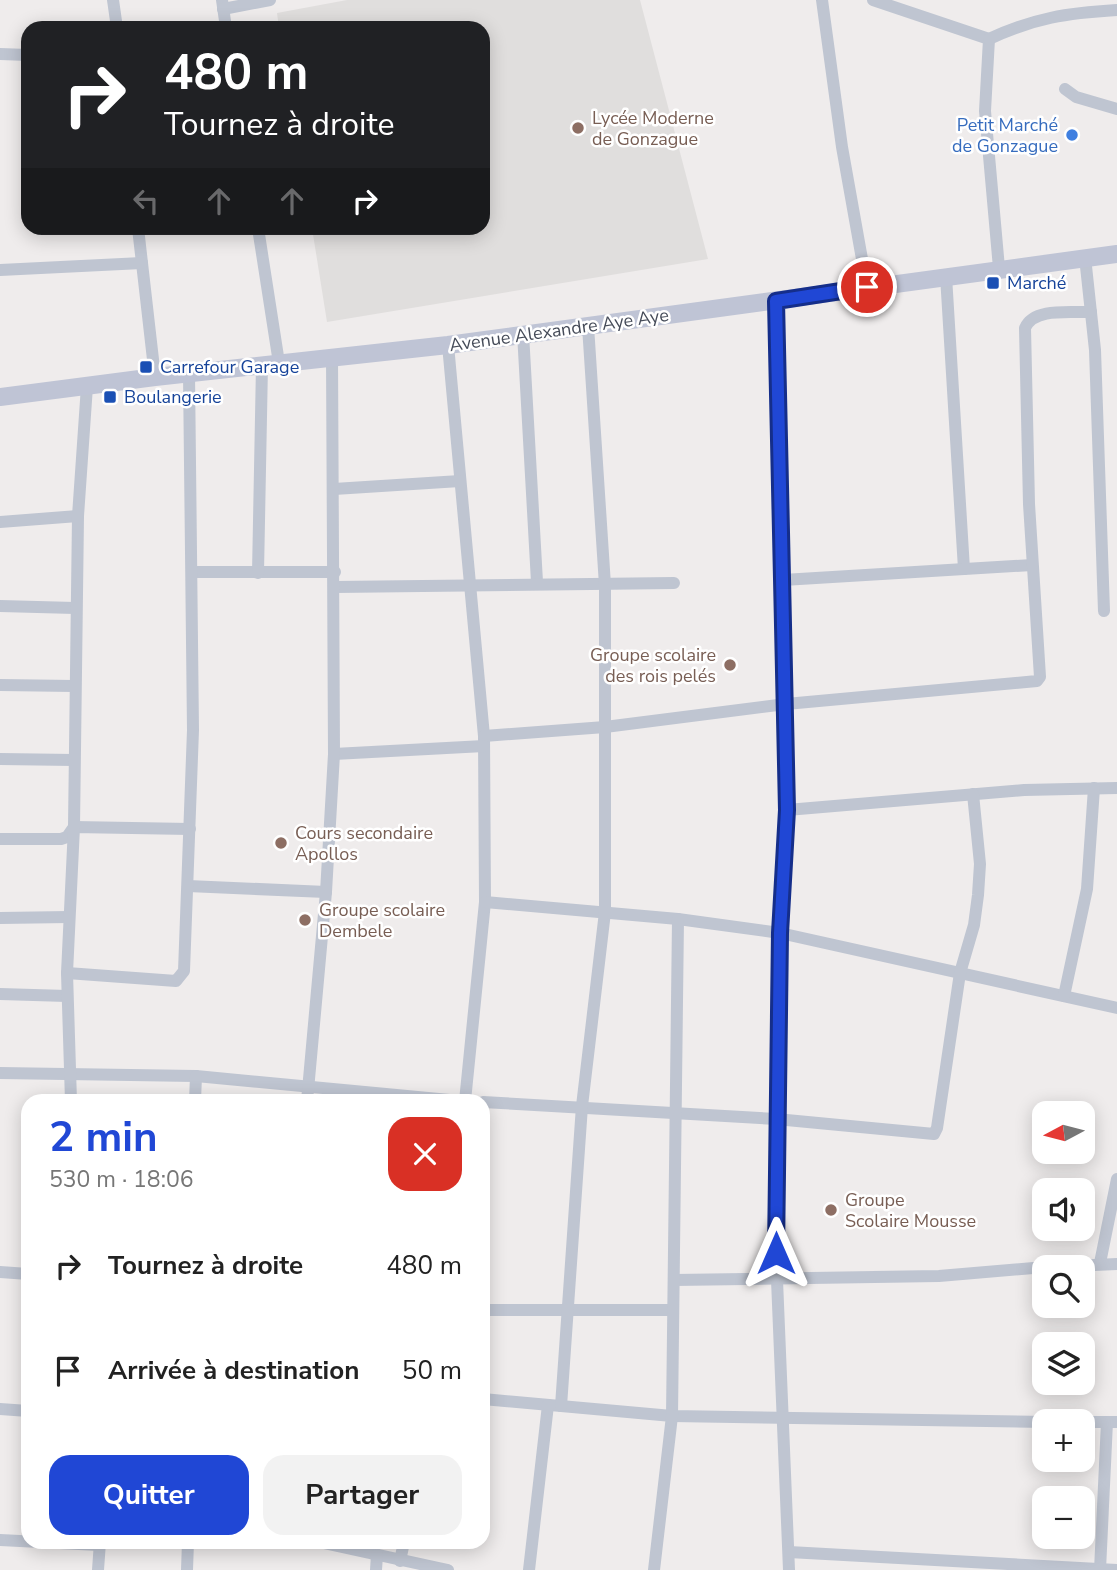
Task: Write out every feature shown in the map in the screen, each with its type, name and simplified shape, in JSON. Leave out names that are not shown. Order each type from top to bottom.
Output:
[{"type":"street","points":[[113,0],[116,21]]},
{"type":"street","points":[[223,5],[270,0]]},
{"type":"street","points":[[822,0],[842,147],[867,287]]},
{"type":"street","points":[[873,0],[989,39],[1024,22],[1061,13],[1117,10]]},
{"type":"street","points":[[989,39],[985,111],[999,268]]},
{"type":"street","points":[[0,54],[21,55]]},
{"type":"street","points":[[1065,89],[1076,97],[1117,109]]},
{"type":"street","points":[[139,235],[155,376]]},
{"type":"street","points":[[258,573],[270,364],[259,235]]},
{"type":"street","name":"Avenue Alexandre Aye Aye","points":[[0,397],[155,376],[448,345],[1117,254]]},
{"type":"street","points":[[1085,257],[1091,312],[1104,611]]},
{"type":"street","points":[[0,270],[142,263]]},
{"type":"street","points":[[946,276],[964,569]]},
{"type":"street","points":[[776,301],[787,810],[780,933],[776,1119],[777,1280],[789,1570]]},
{"type":"street","points":[[334,754],[484,741],[786,704],[1037,681],[1040,665],[1032,565],[1025,328],[1028,320],[1037,315],[1091,312]]},
{"type":"street","points":[[529,1570],[569,1310],[582,1106],[605,912],[604,585],[588,326]]},
{"type":"street","points":[[523,334],[537,582]]},
{"type":"street","points":[[448,345],[484,741],[485,902],[464,1094]]},
{"type":"street","points":[[308,1094],[326,892],[334,754],[332,356]]},
{"type":"street","points":[[67,974],[176,981],[184,971],[190,829],[193,572],[189,374]]},
{"type":"street","points":[[71,1094],[67,974],[74,827],[75,608],[87,386]]},
{"type":"street","points":[[334,489],[460,481]]},
{"type":"street","points":[[0,522],[78,516]]},
{"type":"street","points":[[783,580],[1032,565]]},
{"type":"street","points":[[193,572],[335,572]]},
{"type":"street","points":[[335,587],[537,582],[604,585],[674,583]]},
{"type":"street","points":[[0,606],[75,608]]},
{"type":"street","points":[[0,685],[74,686]]},
{"type":"street","points":[[0,759],[74,760]]},
{"type":"street","points":[[1064,996],[1087,889],[1094,788]]},
{"type":"street","points":[[787,810],[973,794],[1117,788]]},
{"type":"street","points":[[490,1102],[776,1119],[926,1136],[934,1134],[960,973],[974,925],[978,895],[979,864],[973,794]]},
{"type":"street","points":[[0,839],[61,839],[74,827],[190,829]]},
{"type":"street","points":[[188,886],[326,892]]},
{"type":"street","points":[[485,902],[678,919],[780,933],[1117,1008]]},
{"type":"street","points":[[0,918],[69,917]]},
{"type":"street","points":[[654,1570],[672,1416],[678,919]]},
{"type":"street","points":[[0,994],[67,996]]},
{"type":"street","points":[[0,1073],[196,1076],[386,1094]]},
{"type":"street","points":[[195,1094],[196,1076]]},
{"type":"street","points":[[1100,1263],[1117,1179]]},
{"type":"street","points":[[1095,1263],[1117,1264]]},
{"type":"street","points":[[674,1280],[939,1276],[1032,1269]]},
{"type":"street","points":[[0,1272],[21,1274]]},
{"type":"street","points":[[490,1310],[672,1310]]},
{"type":"street","points":[[490,1400],[672,1416],[783,1420],[1032,1422]]},
{"type":"street","points":[[0,1409],[21,1410]]},
{"type":"street","points":[[1100,1569],[1112,1422]]},
{"type":"street","points":[[0,1540],[21,1541]]},
{"type":"street","points":[[98,1570],[100,1549]]},
{"type":"street","points":[[187,1570],[188,1549]]},
{"type":"street","points":[[350,1549],[448,1570]]},
{"type":"street","points":[[400,1561],[403,1549]]},
{"type":"street","points":[[789,1552],[1117,1570]]},
{"type":"street","points":[[376,1570],[377,1555]]},
{"type":"shaded area","name":"Lycée Moderne de Gonzague","points":[[347,0],[640,0],[708,259],[327,322],[313,235],[490,235],[490,21],[278,21],[277,13]]},
{"type":"place","name":"Lycée Moderne de Gonzague","points":[[578,128]]},
{"type":"place","name":"Petit Marché de Gonzague","points":[[1072,135]]},
{"type":"place","name":"Marché","points":[[993,283]]},
{"type":"place","name":"Carrefour Garage","points":[[146,367]]},
{"type":"place","name":"Boulangerie","points":[[110,397]]},
{"type":"place","name":"Groupe scolaire des rois pelés","points":[[730,665]]},
{"type":"place","name":"Cours secondaire Apollos","points":[[281,843]]},
{"type":"place","name":"Groupe scolaire Dembele","points":[[305,920]]},
{"type":"place","name":"Groupe Scolaire Mousse","points":[[831,1210]]},
{"type":"route","points":[[776,1253],[780,933],[787,810],[776,301],[867,287]]}]
